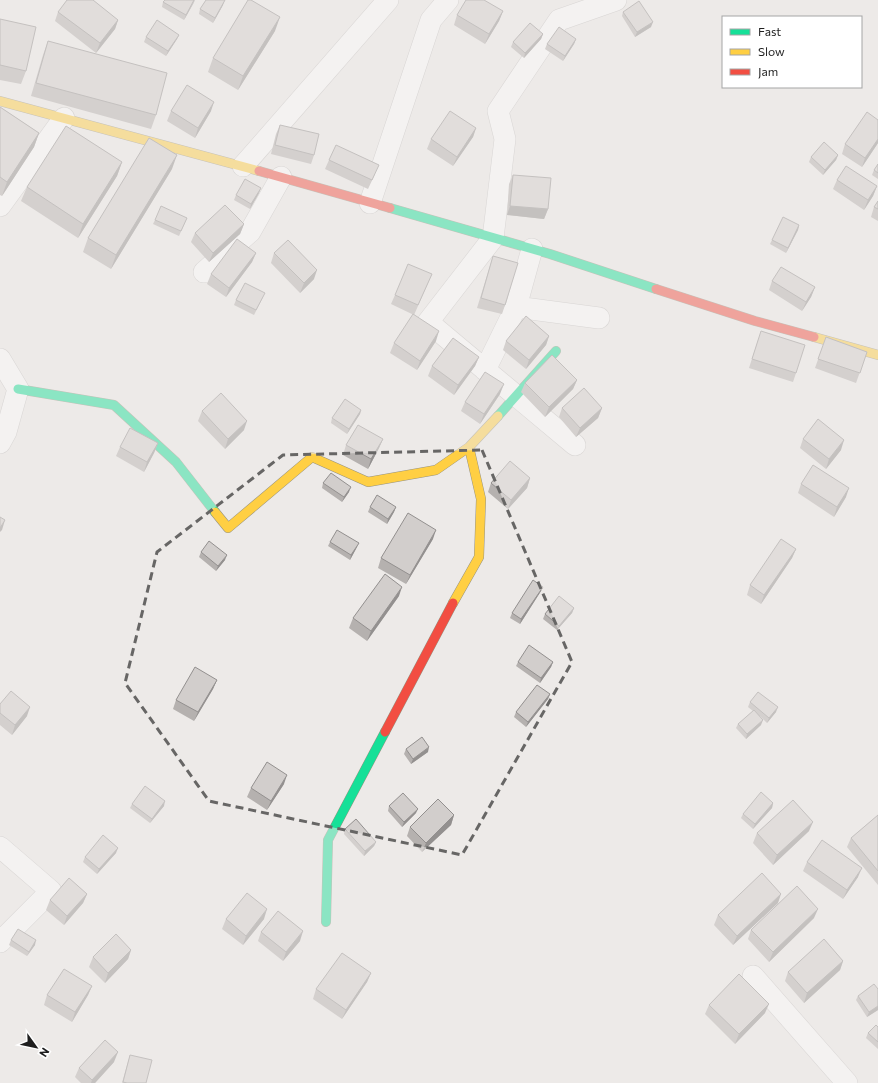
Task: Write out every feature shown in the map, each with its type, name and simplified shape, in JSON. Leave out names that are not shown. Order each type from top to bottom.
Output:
[{"type":"street","points":[[243,166],[388,0]]},
{"type":"street","points":[[370,203],[431,20],[448,0]]},
{"type":"street","points":[[575,445],[428,322],[493,238],[505,139],[498,111],[559,20],[616,0]]},
{"type":"street","points":[[0,101],[243,166],[541,251],[755,321],[878,355]]},
{"type":"street","points":[[0,206],[64,118]]},
{"type":"street","points":[[204,272],[250,232],[281,177]]},
{"type":"street","points":[[485,370],[516,307],[541,251]]},
{"type":"street","points":[[516,307],[599,318]]},
{"type":"street","points":[[18,389],[114,405],[176,462],[228,528],[312,457],[368,482],[436,470],[469,448],[556,351]]},
{"type":"street","points":[[0,359],[18,389],[6,432],[0,443]]},
{"type":"street","points":[[326,922],[328,840],[435,634],[479,557],[481,499],[469,448]]},
{"type":"street","points":[[0,847],[51,891],[0,942]]},
{"type":"street","points":[[753,976],[847,1083]]},
{"type":"highlighted area","points":[[482,450],[572,662],[462,855],[209,801],[125,683],[157,552],[283,455]]},
{"type":"building","points":[[67,0],[93,0],[118,20],[100,43],[58,12]]},
{"type":"building","points":[[165,0],[194,0],[186,15],[163,2]]},
{"type":"building","points":[[206,0],[225,0],[215,18],[200,9]]},
{"type":"building","points":[[248,0],[251,0],[280,17],[243,76],[213,58]]},
{"type":"building","points":[[466,0],[484,0],[503,11],[489,34],[457,15]]},
{"type":"building","points":[[639,1],[653,22],[637,32],[623,12]]},
{"type":"building","points":[[0,19],[36,27],[26,71],[0,65]]},
{"type":"building","points":[[157,20],[179,35],[168,51],[146,37]]},
{"type":"building","points":[[530,23],[543,34],[525,53],[513,42]]},
{"type":"building","points":[[559,27],[576,39],[565,56],[547,44]]},
{"type":"building","points":[[48,41],[167,73],[156,115],[36,83]]},
{"type":"building","points":[[187,85],[214,102],[198,128],[171,111]]},
{"type":"building","points":[[0,107],[39,133],[7,182],[0,177]]},
{"type":"building","points":[[450,111],[476,128],[457,157],[431,139]]},
{"type":"building","points":[[867,112],[878,120],[878,139],[865,158],[845,144]]},
{"type":"building","points":[[280,125],[319,134],[314,155],[275,145]]},
{"type":"building","points":[[66,126],[122,162],[83,224],[27,187]]},
{"type":"building","points":[[149,138],[177,155],[116,255],[88,238]]},
{"type":"building","points":[[824,142],[838,155],[825,170],[811,157]]},
{"type":"building","points":[[336,145],[379,165],[372,180],[329,160]]},
{"type":"building","points":[[878,164],[878,173],[874,170]]},
{"type":"building","points":[[846,166],[877,186],[868,200],[837,180]]},
{"type":"building","points":[[513,175],[551,178],[548,209],[510,206]]},
{"type":"building","points":[[245,179],[261,188],[251,204],[236,195]]},
{"type":"building","points":[[878,201],[878,209],[874,207]]},
{"type":"building","points":[[225,205],[244,224],[213,253],[195,233]]},
{"type":"building","points":[[161,206],[187,218],[181,231],[155,220]]},
{"type":"building","points":[[783,217],[799,225],[788,248],[772,240]]},
{"type":"building","points":[[237,239],[256,253],[229,288],[211,274]]},
{"type":"building","points":[[288,240],[317,270],[304,283],[274,253]]},
{"type":"building","points":[[493,256],[518,263],[505,305],[481,298]]},
{"type":"building","points":[[408,264],[432,274],[418,305],[395,295]]},
{"type":"building","points":[[781,267],[815,287],[806,302],[772,281]]},
{"type":"building","points":[[245,283],[265,293],[256,310],[236,300]]},
{"type":"building","points":[[413,314],[439,331],[420,361],[394,343]]},
{"type":"building","points":[[526,316],[549,336],[529,360],[506,341]]},
{"type":"building","points":[[761,331],[805,345],[796,373],[752,359]]},
{"type":"building","points":[[826,337],[867,352],[860,373],[818,359]]},
{"type":"building","points":[[453,338],[479,357],[458,385],[432,366]]},
{"type":"building","points":[[552,355],[577,380],[549,407],[525,383]]},
{"type":"building","points":[[485,372],[504,384],[484,414],[465,402]]},
{"type":"building","points":[[584,388],[602,408],[580,428],[562,408]]},
{"type":"building","points":[[221,393],[247,421],[228,439],[202,411]]},
{"type":"building","points":[[345,399],[361,410],[349,429],[332,418]]},
{"type":"building","points":[[818,419],[844,440],[829,459],[803,439]]},
{"type":"building","points":[[358,425],[383,439],[371,459],[346,445]]},
{"type":"building","points":[[130,428],[158,443],[147,462],[120,447]]},
{"type":"building","points":[[510,461],[530,478],[511,500],[491,483]]},
{"type":"building","points":[[813,465],[849,488],[837,507],[801,484]]},
{"type":"building","points":[[331,473],[351,487],[344,497],[323,483]]},
{"type":"building","points":[[377,495],[396,507],[388,519],[370,507]]},
{"type":"building","points":[[408,513],[436,530],[410,575],[381,558]]},
{"type":"building","points":[[0,517],[5,520],[0,528]]},
{"type":"building","points":[[337,530],[359,543],[351,555],[330,542]]},
{"type":"building","points":[[781,539],[796,549],[764,595],[750,585]]},
{"type":"building","points":[[209,541],[227,555],[218,566],[201,552]]},
{"type":"building","points":[[385,574],[402,587],[371,631],[353,618]]},
{"type":"building","points":[[533,580],[543,587],[521,619],[512,613]]},
{"type":"building","points":[[559,596],[574,608],[559,626],[545,614]]},
{"type":"building","points":[[529,645],[553,662],[541,678],[518,662]]},
{"type":"building","points":[[195,667],[217,680],[198,712],[176,700]]},
{"type":"building","points":[[537,685],[550,694],[528,722],[516,712]]},
{"type":"building","points":[[11,691],[30,707],[15,725],[0,713],[0,704]]},
{"type":"building","points":[[758,692],[778,707],[769,718],[750,702]]},
{"type":"building","points":[[754,710],[763,720],[747,734],[738,724]]},
{"type":"building","points":[[422,737],[429,747],[413,759],[406,749]]},
{"type":"building","points":[[267,762],[287,775],[271,801],[251,788]]},
{"type":"building","points":[[145,786],[165,801],[152,819],[132,804]]},
{"type":"building","points":[[761,792],[773,803],[755,824],[743,814]]},
{"type":"building","points":[[403,793],[418,809],[404,822],[389,806]]},
{"type":"building","points":[[438,799],[454,815],[426,843],[410,827]]},
{"type":"building","points":[[793,800],[813,822],[777,855],[757,833]]},
{"type":"building","points":[[878,815],[878,871],[851,838]]},
{"type":"building","points":[[356,819],[376,842],[365,851],[345,829]]},
{"type":"building","points":[[103,835],[118,848],[99,869],[85,857]]},
{"type":"building","points":[[822,840],[862,868],[847,890],[807,862]]},
{"type":"building","points":[[762,873],[781,894],[737,936],[718,915]]},
{"type":"building","points":[[69,878],[87,894],[67,916],[50,900]]},
{"type":"building","points":[[797,886],[818,909],[773,952],[751,930]]},
{"type":"building","points":[[247,893],[267,909],[246,936],[226,919]]},
{"type":"building","points":[[278,911],[303,931],[286,952],[261,932]]},
{"type":"building","points":[[18,929],[36,940],[29,952],[11,940]]},
{"type":"building","points":[[116,934],[131,950],[108,973],[93,957]]},
{"type":"building","points":[[824,939],[843,961],[807,993],[788,972]]},
{"type":"building","points":[[342,953],[371,973],[346,1010],[316,989]]},
{"type":"building","points":[[64,969],[92,986],[75,1012],[47,995]]},
{"type":"building","points":[[739,974],[769,1004],[739,1034],[709,1005]]},
{"type":"building","points":[[874,984],[878,989],[878,1006],[869,1012],[858,996]]},
{"type":"building","points":[[876,1025],[878,1027],[878,1042],[868,1033]]},
{"type":"building","points":[[105,1040],[118,1052],[92,1080],[79,1068]]},
{"type":"building","points":[[130,1055],[152,1060],[146,1083],[123,1082]]},
{"type":"traffic: fast","points":[[390,208],[550,254],[656,289]]},
{"type":"traffic: fast","points":[[498,416],[556,351]]},
{"type":"traffic: fast","points":[[18,389],[114,405],[176,462],[215,512]]},
{"type":"traffic: fast","points":[[326,922],[328,840],[385,732]]},
{"type":"traffic: slow","points":[[0,101],[259,171]]},
{"type":"traffic: slow","points":[[814,337],[878,355]]},
{"type":"traffic: slow","points":[[215,512],[228,528],[312,457],[368,482],[436,470],[469,447],[498,416]]},
{"type":"traffic: slow","points":[[453,603],[479,557],[481,499],[469,447]]},
{"type":"traffic: jam","points":[[259,171],[390,208]]},
{"type":"traffic: jam","points":[[656,289],[755,321],[814,337]]},
{"type":"traffic: jam","points":[[385,732],[453,603]]}]
